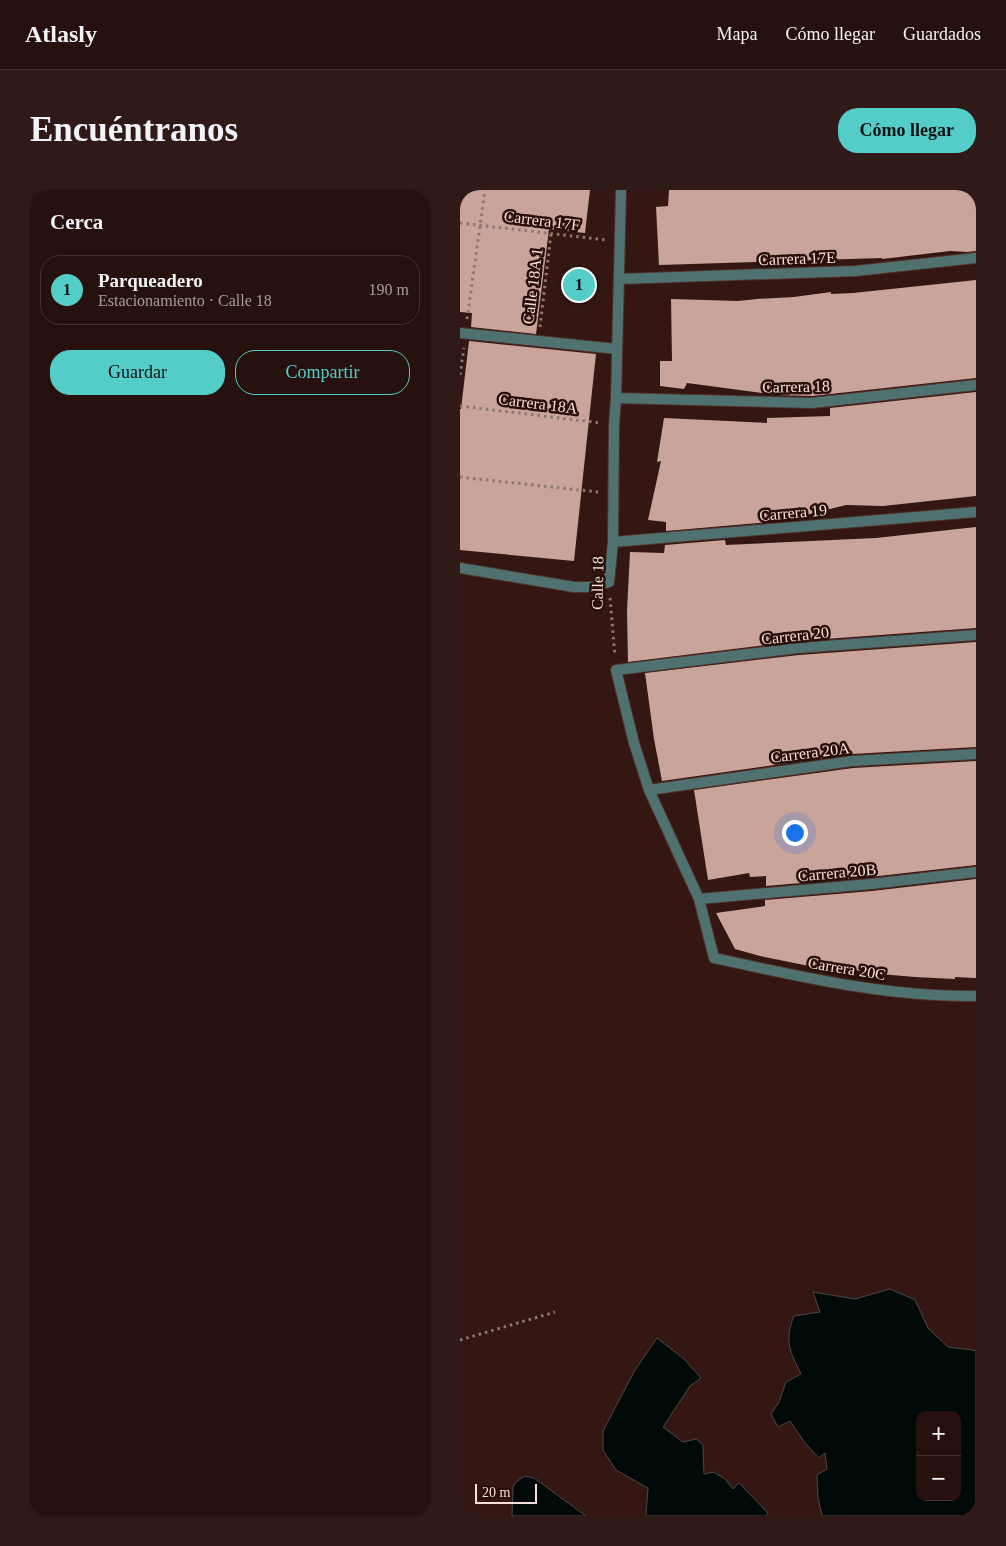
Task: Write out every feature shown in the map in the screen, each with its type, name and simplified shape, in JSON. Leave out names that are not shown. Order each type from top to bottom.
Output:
[{"type":"street","name":"Calle 18","points":[[609,582],[613,542],[614,425],[621,190]]},
{"type":"street","name":"Carrera 17E","points":[[619,279],[855,271],[976,258]]},
{"type":"street","points":[[463,333],[617,349]]},
{"type":"street","name":"Carrera 18","points":[[616,398],[812,403],[976,385]]},
{"type":"street","name":"Carrera 19","points":[[613,542],[976,512]]},
{"type":"street","points":[[460,568],[574,587],[593,587],[609,582]]},
{"type":"street","name":"Carrera 20","points":[[616,670],[798,648],[976,635]]},
{"type":"street","points":[[616,670],[634,743],[649,790],[700,899]]},
{"type":"street","name":"Carrera 20A","points":[[649,790],[852,761],[976,754]]},
{"type":"street","name":"Carrera 20B","points":[[700,899],[871,884],[976,872]]},
{"type":"street","name":"Carrera 20C","points":[[700,899],[714,958],[832,983],[946,996],[976,996]]},
{"type":"path","points":[[460,375],[463,333],[485,190]]},
{"type":"path","name":"Carrera 17F","points":[[460,223],[620,242]]},
{"type":"path","name":"Calle 18A 1","points":[[538,341],[551,234]]},
{"type":"path","name":"Carrera 18A","points":[[460,406],[614,425]]},
{"type":"path","points":[[460,477],[613,494]]},
{"type":"path","name":"Calle 18","points":[[609,582],[616,670]]},
{"type":"path","points":[[460,1340],[555,1312]]},
{"type":"shaded area","points":[[890,1289],[915,1300],[928,1328],[948,1347],[976,1351],[976,1516],[822,1516],[818,1497],[817,1475],[827,1469],[825,1453],[819,1458],[805,1443],[790,1421],[778,1427],[771,1414],[779,1402],[786,1382],[801,1374],[791,1352],[789,1332],[794,1316],[820,1312],[813,1292],[855,1299]]},
{"type":"shaded area","points":[[657,1338],[684,1359],[701,1378],[690,1386],[663,1427],[683,1442],[696,1439],[703,1445],[704,1474],[714,1472],[725,1479],[733,1489],[739,1483],[768,1513],[766,1516],[646,1516],[648,1488],[616,1470],[603,1450],[603,1431],[635,1370]]},
{"type":"shaded area","points":[[525,1476],[534,1478],[586,1516],[512,1516],[513,1487],[516,1482]]},
{"type":"building","points":[[460,190],[590,190],[585,233],[549,229],[536,334],[471,327],[472,313],[460,312]]},
{"type":"building","points":[[669,190],[976,190],[976,251],[950,251],[882,259],[659,265],[656,207],[668,206]]},
{"type":"building","points":[[976,280],[976,378],[812,396],[778,395],[687,383],[684,389],[660,386],[660,361],[672,361],[671,299],[738,301],[831,292],[831,294],[853,293]]},
{"type":"building","points":[[469,341],[596,354],[574,561],[460,550],[460,409]]},
{"type":"building","points":[[976,392],[976,496],[883,506],[846,505],[782,521],[666,531],[666,522],[648,520],[661,461],[657,462],[664,418],[767,423],[767,418],[830,416],[830,408]]},
{"type":"building","points":[[976,527],[976,628],[798,641],[628,662],[627,611],[630,552],[664,553],[665,545],[725,540],[726,545],[876,538]]},
{"type":"building","points":[[976,642],[976,747],[852,754],[662,781],[645,673],[799,655]]},
{"type":"building","points":[[976,761],[976,865],[766,886],[766,876],[750,877],[749,873],[708,880],[694,790],[853,768]]},
{"type":"building","points":[[976,879],[976,978],[915,977],[868,973],[868,971],[824,969],[760,956],[735,949],[716,913],[765,906],[765,900],[872,891]]},
{"type":"place","name":"Parqueadero","points":[[579,285]]}]
